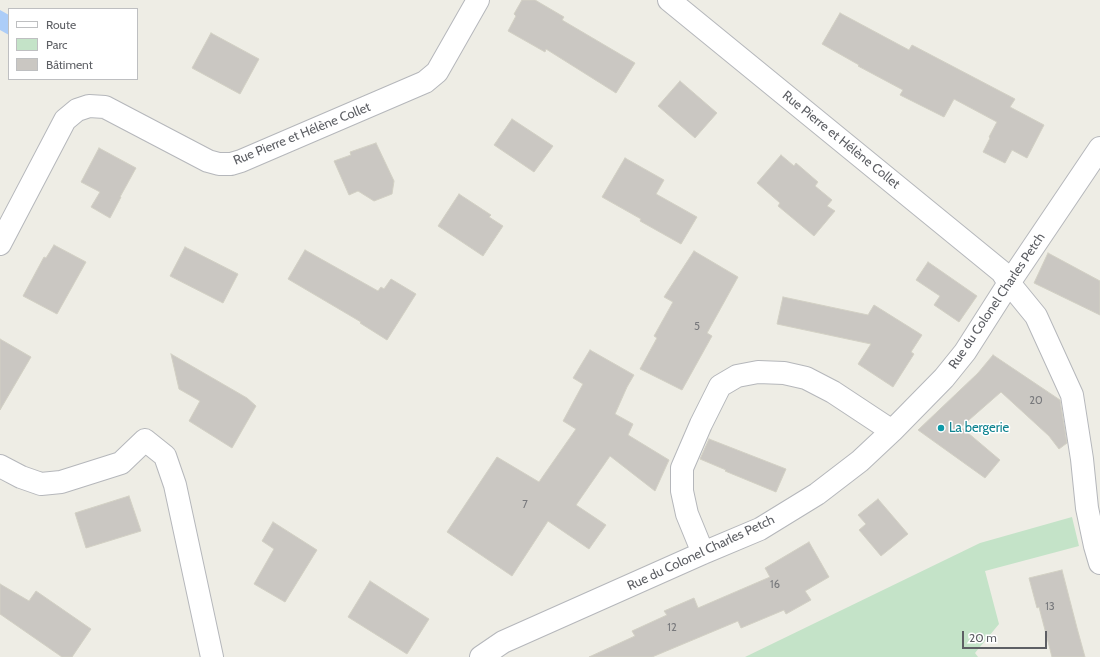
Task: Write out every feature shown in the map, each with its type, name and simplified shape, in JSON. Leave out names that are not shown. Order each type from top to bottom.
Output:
[{"type":"street","name":"Rue Pierre et Hélène Collet","points":[[0,244],[65,120],[77,110],[89,106],[105,106],[208,160],[219,164],[241,162],[426,82],[437,72],[478,0]]},
{"type":"street","name":"Rue Pierre et Hélène Collet","points":[[669,0],[1002,272],[1036,316],[1072,394],[1082,459],[1094,508],[1095,546],[1100,563]]},
{"type":"street","name":"Rue du Colonel Charles Petch","points":[[481,657],[503,642],[760,529],[817,494],[860,461],[892,432],[944,378],[965,352],[1009,283],[1100,148]]},
{"type":"street","points":[[703,553],[687,514],[682,491],[682,468],[701,424],[720,386],[737,376],[758,372],[784,373],[806,378],[833,392],[892,432]]},
{"type":"street","points":[[0,466],[21,477],[41,484],[61,482],[121,463],[145,440],[165,456],[175,485],[212,657]]},
{"type":"green space","points":[[1072,517],[1079,546],[985,571],[999,624],[975,653],[978,657],[745,657],[980,543]]},
{"type":"water","points":[[0,10],[8,14],[8,34],[0,30]]},
{"type":"building","points":[[522,0],[535,0],[564,17],[562,20],[635,63],[616,93],[546,49],[545,52],[508,31],[516,16],[514,14]]},
{"type":"building","points":[[840,13],[909,50],[912,45],[1015,99],[1010,107],[1044,125],[1027,158],[1012,150],[1005,163],[983,152],[997,122],[954,99],[944,117],[900,95],[903,90],[858,66],[859,65],[822,44]]},
{"type":"building","points":[[211,33],[259,59],[240,94],[192,68]]},
{"type":"building","points":[[680,81],[717,113],[695,138],[658,106]]},
{"type":"building","points":[[512,119],[553,146],[534,172],[494,145]]},
{"type":"building","points":[[376,143],[394,181],[392,194],[374,201],[358,191],[349,195],[334,161],[351,155],[350,152]]},
{"type":"building","points":[[99,148],[136,168],[110,218],[91,207],[100,192],[81,182]]},
{"type":"building","points":[[781,155],[794,166],[796,163],[818,182],[815,186],[832,200],[827,206],[835,211],[814,236],[778,206],[780,203],[757,183]]},
{"type":"building","points":[[625,158],[664,180],[656,194],[697,217],[681,244],[602,197]]},
{"type":"building","points":[[459,194],[491,215],[489,217],[503,226],[483,256],[438,226]]},
{"type":"building","points":[[54,245],[86,262],[57,314],[23,296],[44,257],[46,258]]},
{"type":"building","points":[[185,247],[238,274],[223,303],[170,276]]},
{"type":"building","points":[[305,250],[378,291],[381,287],[384,289],[391,279],[416,294],[387,340],[360,323],[361,322],[288,279]]},
{"type":"building","points":[[694,251],[738,277],[707,333],[712,336],[682,390],[640,369],[657,338],[654,336],[673,302],[664,297]]},
{"type":"building","points":[[1048,253],[1100,281],[1100,315],[1034,283]]},
{"type":"building","points":[[928,262],[977,296],[959,322],[934,305],[940,296],[916,280]]},
{"type":"building","points":[[783,297],[868,315],[874,305],[922,335],[911,352],[914,354],[893,387],[858,364],[871,344],[777,324]]},
{"type":"building","points":[[0,339],[31,357],[0,410]]},
{"type":"building","points":[[590,350],[634,375],[615,414],[633,424],[628,435],[669,460],[655,491],[610,456],[576,505],[606,525],[589,549],[548,521],[512,576],[447,532],[497,457],[539,482],[576,429],[563,421],[583,384],[573,378]]},
{"type":"building","points":[[171,354],[247,398],[256,406],[232,448],[189,421],[200,401],[179,389]]},
{"type":"building","points":[[993,355],[1060,400],[1067,443],[1059,449],[1049,436],[1001,392],[961,427],[1000,460],[985,478],[918,430],[978,373]]},
{"type":"building","points":[[709,439],[786,469],[776,492],[700,459]]},
{"type":"building","points":[[129,496],[141,531],[86,548],[75,513]]},
{"type":"building","points":[[878,499],[908,534],[881,556],[859,530],[866,524],[858,515]]},
{"type":"building","points":[[273,522],[317,550],[285,602],[254,584],[274,549],[262,541]]},
{"type":"building","points":[[809,542],[829,577],[805,591],[811,600],[786,614],[784,610],[741,628],[738,621],[652,657],[589,657],[635,636],[632,631],[667,615],[664,611],[694,598],[698,608],[770,577],[765,568]]},
{"type":"building","points":[[1062,570],[1085,657],[1052,657],[1039,607],[1037,608],[1029,578]]},
{"type":"building","points":[[370,581],[429,619],[407,654],[348,617]]},
{"type":"building","points":[[0,584],[29,601],[36,591],[91,629],[72,657],[62,657],[0,614]]},
{"type":"place","name":"La bergerie","points":[[941,428]]}]
